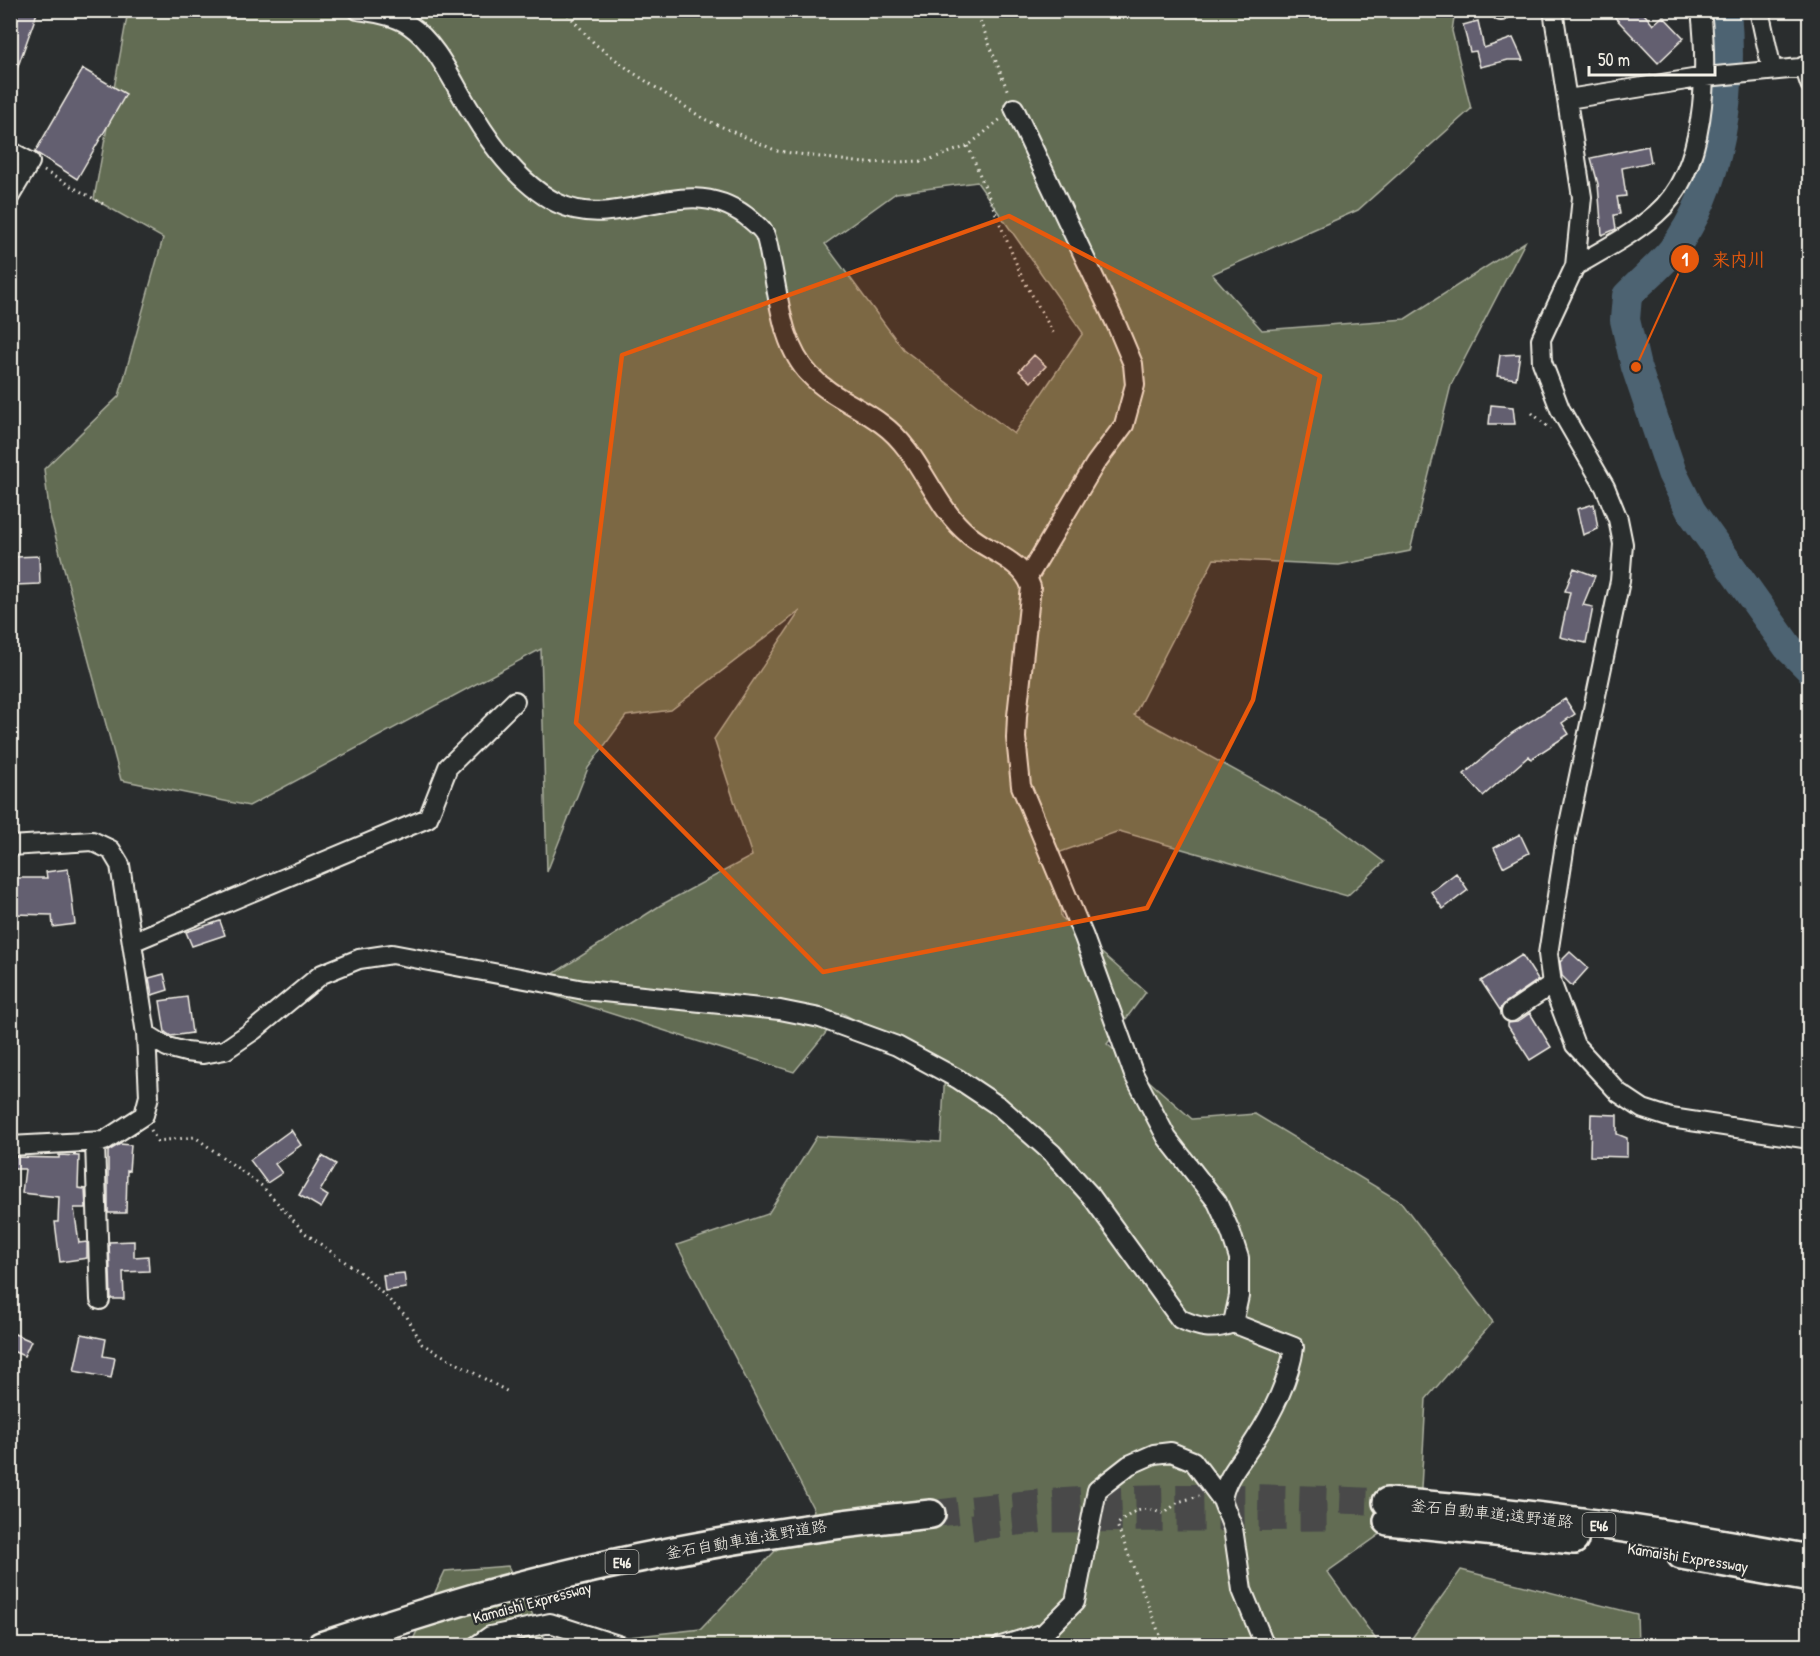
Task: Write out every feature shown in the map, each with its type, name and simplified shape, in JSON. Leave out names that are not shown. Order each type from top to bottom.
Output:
[{"type":"highway","name":"釜石自動車道;遠野道路","points":[[1387,1512],[1482,1509],[1734,1545],[1809,1559]]},
{"type":"highway","name":"Kamaishi Expressway","points":[[1387,1512],[1514,1533],[1670,1553],[1809,1578]]},
{"type":"highway","name":"釜石自動車道;遠野道路","points":[[321,1646],[477,1597],[636,1558],[838,1523],[932,1522]]},
{"type":"highway","name":"Kamaishi Expressway","points":[[382,1646],[550,1596],[652,1573],[932,1522]]},
{"type":"street","points":[[358,10],[388,15],[411,26],[443,62],[474,117],[503,156],[534,188],[558,204],[576,209],[610,212],[689,196],[704,197],[746,216],[764,234],[788,337],[798,360],[809,375],[835,396],[884,424],[917,462],[942,503],[968,534],[1020,569],[1028,578],[1031,587],[1016,738],[1021,786],[1084,937],[1134,1075],[1167,1138],[1217,1202],[1231,1233],[1239,1258],[1239,1296],[1233,1323]]},
{"type":"street","points":[[1553,10],[1582,197],[1575,266],[1541,339],[1542,362],[1560,409],[1609,497],[1618,519],[1623,544],[1620,581],[1566,838],[1548,954],[1552,984],[1575,1045],[1618,1093],[1643,1109],[1671,1118],[1809,1139]]},
{"type":"street","points":[[1575,266],[1620,240],[1658,213],[1676,190],[1696,146],[1705,77],[1701,10]]},
{"type":"street","points":[[1759,10],[1772,70]]},
{"type":"street","points":[[1568,99],[1705,77],[1807,67],[1809,84]]},
{"type":"street","points":[[1014,108],[1117,326],[1133,364],[1135,385],[1124,425],[1095,464],[1028,578]]},
{"type":"street","points":[[10,151],[30,162],[10,196]]},
{"type":"street","points":[[132,942],[428,818],[448,767],[515,701]]},
{"type":"street","points":[[10,846],[92,841],[111,850],[120,865],[146,1034],[149,1096],[144,1115],[104,1142],[10,1146]]},
{"type":"street","points":[[146,1034],[167,1047],[186,1052],[203,1054],[225,1050],[254,1030],[322,974],[358,959],[392,954],[584,990],[780,1010],[820,1018],[897,1046],[958,1079],[1000,1107],[1052,1153],[1091,1196],[1180,1318],[1201,1329],[1219,1329],[1233,1323],[1294,1347],[1293,1359],[1275,1401],[1257,1437],[1224,1485],[1222,1500]]},
{"type":"street","points":[[1511,1012],[1552,984]]},
{"type":"street","points":[[95,1142],[100,1300]]},
{"type":"street","points":[[1000,1646],[1044,1633],[1075,1602],[1097,1490],[1129,1466],[1154,1454],[1171,1452],[1186,1456],[1193,1461],[1222,1500],[1233,1528],[1242,1590],[1265,1646]]},
{"type":"street","points":[[476,1646],[490,1636],[550,1623],[621,1646]]},
{"type":"path","points":[[564,10],[595,44],[632,72],[704,119],[777,151],[863,163],[925,161],[968,146],[1014,108],[976,10]]},
{"type":"path","points":[[968,146],[1021,275],[1055,336]]},
{"type":"path","points":[[30,162],[105,205]]},
{"type":"path","points":[[144,1115],[157,1141],[195,1137],[221,1154],[262,1186],[305,1233],[370,1281],[407,1317],[422,1344],[510,1393]]},
{"type":"path","points":[[1164,1646],[1117,1525],[1137,1509],[1145,1508],[1164,1514],[1187,1497],[1200,1495],[1222,1500]]},
{"type":"highlighted area","points":[[1009,216],[1320,376],[1253,700],[1147,908],[823,972],[576,723],[622,355]]},
{"type":"green space","points":[[128,11],[1455,11],[1452,31],[1471,109],[1358,210],[1212,274],[1262,330],[1405,319],[1525,242],[1451,385],[1410,551],[1339,565],[1214,559],[1134,715],[1333,824],[1384,862],[1347,896],[1119,831],[1055,854],[1061,917],[1146,992],[1107,1044],[1192,1119],[1255,1114],[1401,1202],[1493,1322],[1426,1399],[1420,1506],[1327,1572],[1380,1645],[591,1645],[593,1641],[701,1629],[814,1510],[677,1245],[768,1214],[817,1136],[941,1142],[945,1071],[842,1013],[794,1072],[531,988],[661,905],[752,856],[714,739],[800,611],[671,710],[626,716],[588,768],[547,872],[541,649],[249,806],[121,780],[50,516],[44,469],[119,396],[163,238],[94,199]],"holes":[[[977,182],[1083,333],[1014,434],[903,349],[825,244],[896,193]]]},
{"type":"green space","points":[[508,1566],[548,1645],[410,1646],[445,1571]]},
{"type":"green space","points":[[1461,1570],[1637,1614],[1638,1645],[1407,1645]]},
{"type":"building","points":[[10,10],[38,10],[12,83],[10,83]]},
{"type":"building","points":[[1608,10],[1641,10],[1653,25],[1663,16],[1684,38],[1658,63]]},
{"type":"building","points":[[1478,21],[1484,48],[1513,38],[1523,60],[1508,60],[1480,67],[1476,51],[1470,52],[1463,25]]},
{"type":"building","points":[[83,69],[126,94],[77,179],[35,152]]},
{"type":"building","points":[[1648,146],[1651,162],[1622,168],[1626,196],[1617,197],[1620,214],[1614,215],[1616,229],[1602,235],[1598,184],[1591,158]]},
{"type":"building","points":[[1520,354],[1516,379],[1497,376],[1500,355]]},
{"type":"building","points":[[1034,355],[1046,366],[1031,382],[1019,371]]},
{"type":"building","points":[[1491,405],[1513,407],[1515,424],[1489,424]]},
{"type":"building","points":[[1594,504],[1598,529],[1583,535],[1577,509]]},
{"type":"building","points":[[39,556],[40,584],[15,585],[15,557]]},
{"type":"building","points":[[1574,568],[1595,576],[1583,605],[1593,607],[1586,643],[1560,637],[1570,592],[1565,591]]},
{"type":"building","points":[[1565,699],[1575,714],[1562,723],[1569,734],[1531,759],[1529,756],[1483,796],[1464,774],[1512,733]]},
{"type":"building","points":[[1520,834],[1529,853],[1503,867],[1494,848]]},
{"type":"building","points":[[68,869],[75,924],[53,927],[52,915],[13,914],[13,878],[47,878],[46,872]]},
{"type":"building","points":[[1456,873],[1468,890],[1443,909],[1431,892]]},
{"type":"building","points":[[220,921],[225,935],[192,946],[186,932]]},
{"type":"building","points":[[1570,952],[1588,968],[1572,986],[1562,976],[1560,962]]},
{"type":"building","points":[[1522,955],[1538,980],[1505,1003],[1500,1010],[1481,981]]},
{"type":"building","points":[[164,974],[168,990],[152,995],[149,978]]},
{"type":"building","points":[[187,997],[192,1033],[171,1036],[165,1032],[160,1001]]},
{"type":"building","points":[[1530,1013],[1551,1047],[1530,1060],[1508,1023],[1517,1022]]},
{"type":"building","points":[[1591,1114],[1617,1115],[1617,1134],[1627,1138],[1627,1157],[1590,1156]]},
{"type":"building","points":[[291,1130],[301,1145],[275,1164],[282,1173],[267,1183],[250,1160]]},
{"type":"building","points":[[120,1144],[131,1145],[129,1171],[127,1170],[126,1213],[108,1213],[108,1151]]},
{"type":"building","points":[[59,1155],[79,1156],[78,1188],[85,1189],[86,1208],[74,1208],[79,1243],[87,1242],[87,1258],[60,1262],[55,1222],[58,1222],[59,1197],[22,1193],[25,1169],[10,1169],[10,1157],[59,1158]]},
{"type":"building","points":[[322,1156],[336,1164],[320,1191],[328,1196],[321,1208],[299,1195]]},
{"type":"building","points":[[134,1241],[134,1257],[148,1256],[149,1271],[123,1272],[124,1299],[111,1299],[109,1242]]},
{"type":"building","points":[[404,1273],[406,1288],[385,1291],[383,1275]]},
{"type":"building","points":[[10,1332],[31,1341],[24,1356],[10,1350]]},
{"type":"building","points":[[82,1334],[106,1339],[103,1356],[115,1358],[111,1378],[74,1371]]},
{"type":"waterway","points":[[1726,10],[1728,72],[1720,136],[1713,167],[1703,197],[1672,251],[1627,296],[1625,320],[1636,367],[1672,473],[1691,511],[1788,647],[1810,669]]},
{"type":"tunnel","points":[[931,1514],[988,1507],[1159,1498],[1216,1497],[1387,1502]]},
{"type":"tunnel","points":[[972,1527],[1045,1519],[1332,1517]]},
{"type":"place","name":"来内川","points":[[1636,367]]}]
